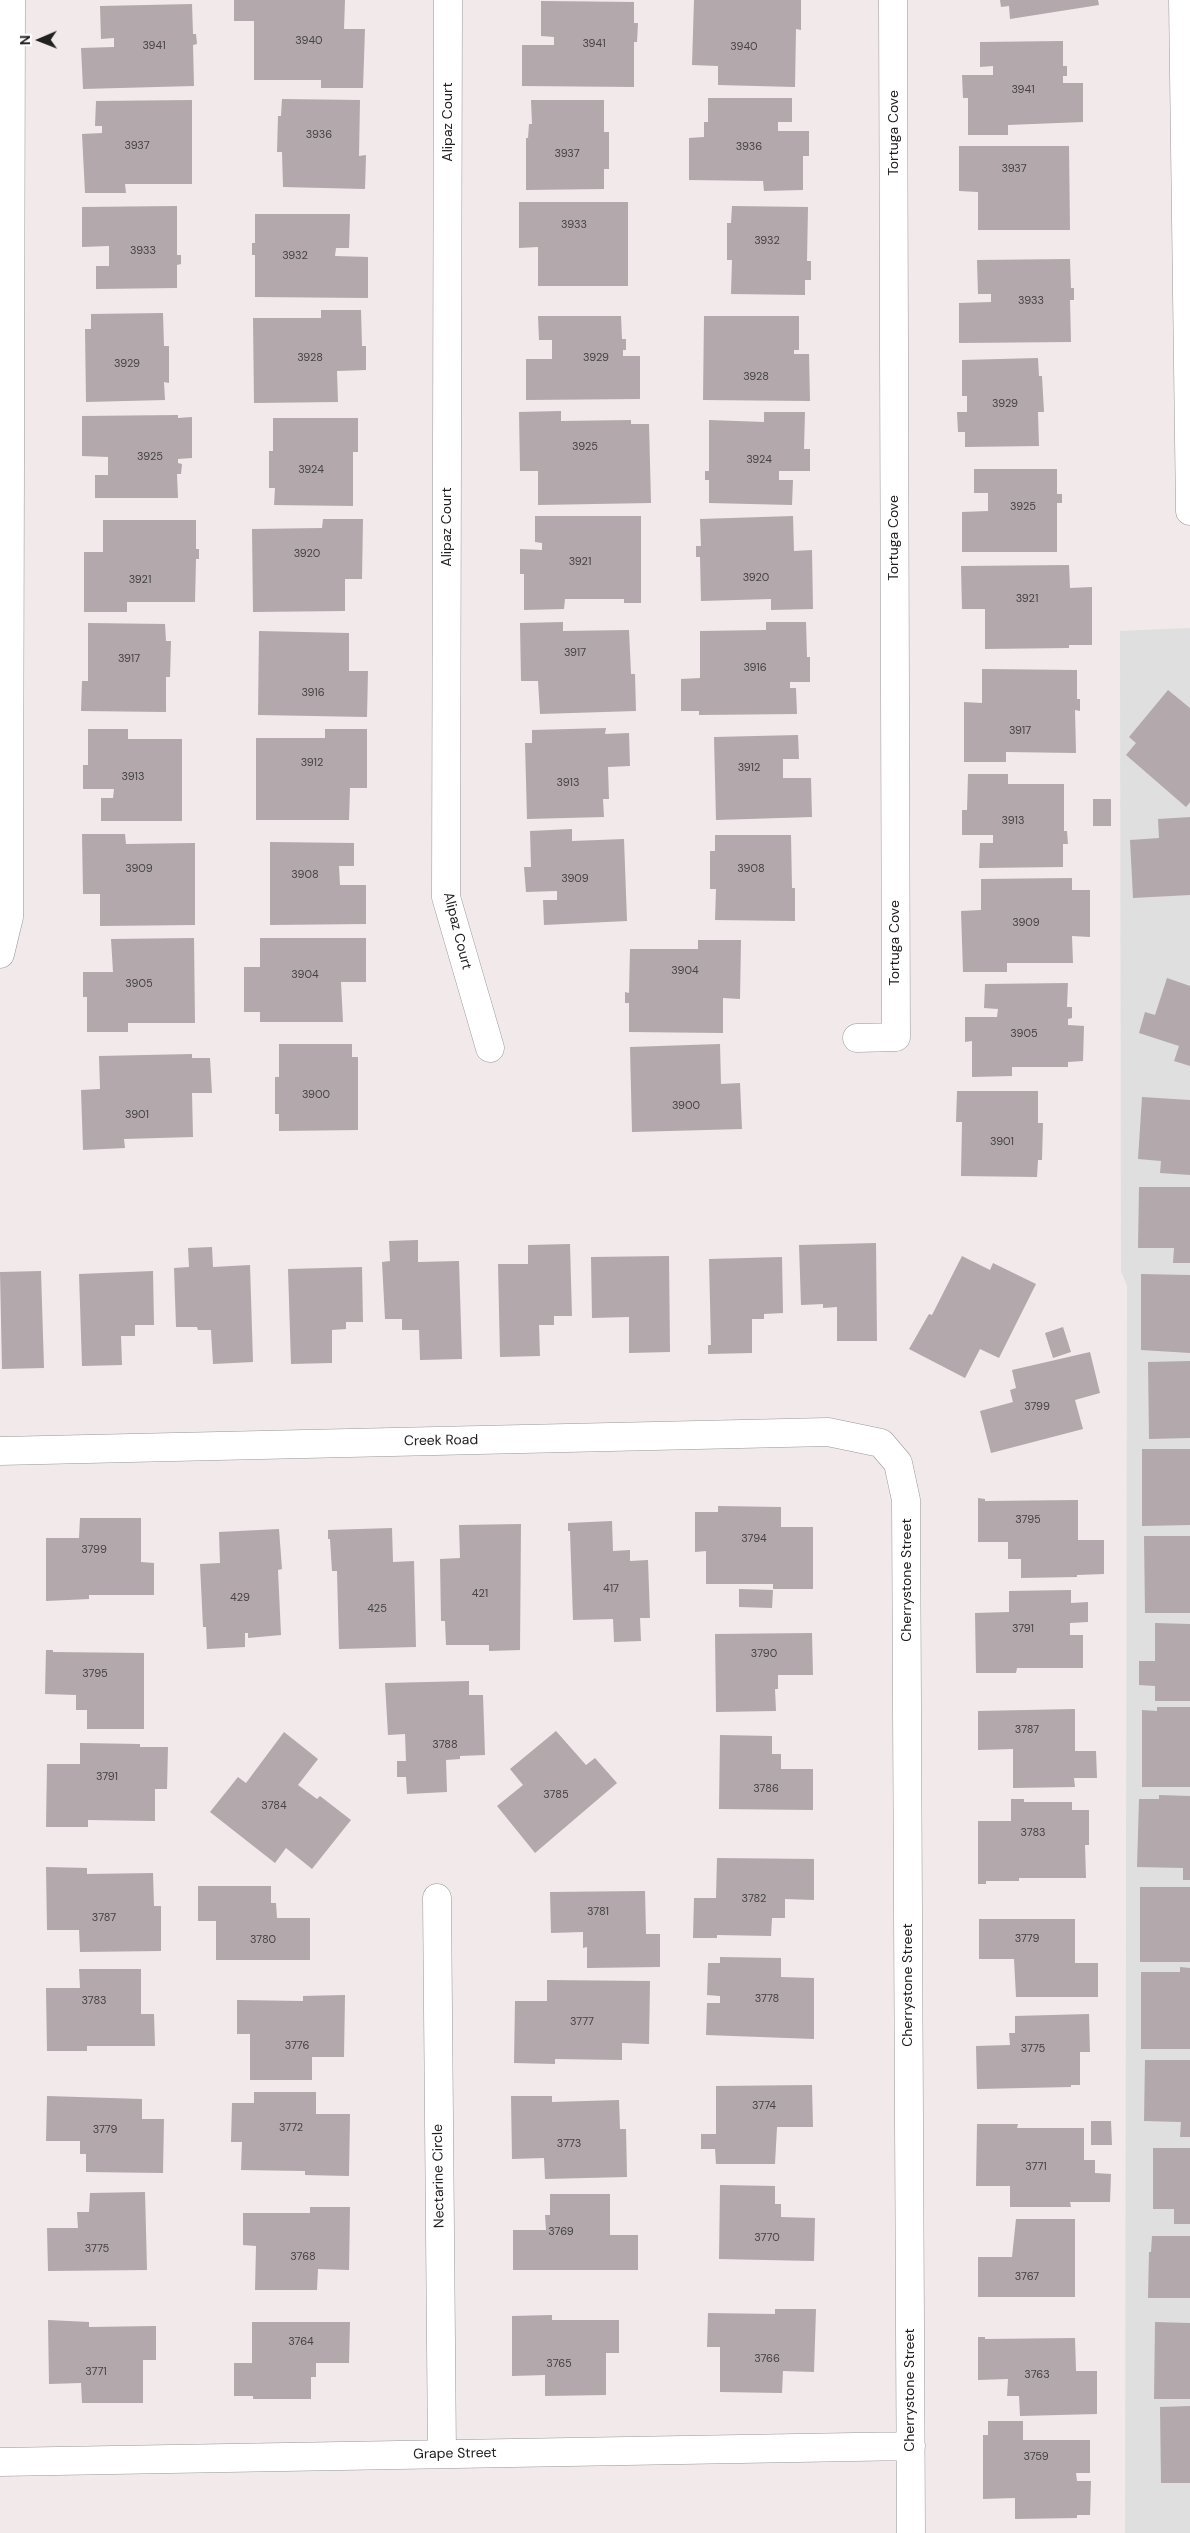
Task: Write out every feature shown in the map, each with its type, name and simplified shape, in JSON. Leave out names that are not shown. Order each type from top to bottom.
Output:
[{"type":"street","points":[[0,954],[9,917],[10,0]]},
{"type":"street","name":"Alipaz Court","points":[[448,0],[446,897],[490,1048]]},
{"type":"street","name":"Tortuga Cove","points":[[857,1038],[896,1037],[893,0]]},
{"type":"street","points":[[1183,0],[1187,39],[1190,511]]},
{"type":"street","name":"Creek Road","points":[[0,1451],[828,1432],[881,1444]]},
{"type":"street","name":"Cherrystone Street","points":[[881,1444],[898,1463],[906,1500],[911,2533]]},
{"type":"street","name":"Nectarine Circle","points":[[437,1898],[442,2454]]},
{"type":"street","name":"Grape Street","points":[[0,2462],[911,2446]]},
{"type":"shaded area","points":[[1190,628],[1190,2533],[1125,2533],[1127,1286],[1121,1271],[1120,631]]},
{"type":"building","points":[[234,0],[345,0],[344,29],[365,29],[363,88],[321,88],[321,80],[254,80],[254,21],[234,21]]},
{"type":"building","points":[[694,0],[801,0],[801,30],[796,29],[795,87],[718,85],[718,66],[692,65]]},
{"type":"building","points":[[1000,0],[1098,0],[1099,5],[1010,19],[1009,6],[1001,7]]},
{"type":"building","points":[[541,1],[634,2],[634,23],[638,23],[637,42],[634,42],[634,87],[522,86],[522,45],[554,45],[554,37],[541,36]]},
{"type":"building","points":[[192,4],[193,34],[196,34],[197,44],[193,45],[194,86],[83,89],[81,48],[114,47],[114,38],[101,39],[100,6]]},
{"type":"building","points":[[1063,41],[1063,66],[1067,66],[1067,76],[1063,76],[1063,83],[1083,83],[1083,122],[1008,125],[1008,135],[968,135],[968,98],[963,98],[962,75],[993,75],[993,66],[980,67],[980,42]]},
{"type":"building","points":[[708,98],[792,98],[792,122],[778,122],[778,131],[809,131],[809,156],[803,156],[803,190],[764,191],[763,181],[689,180],[689,138],[704,137],[704,122],[708,122]]},
{"type":"building","points":[[282,99],[360,100],[359,156],[366,155],[365,189],[283,187],[282,152],[277,152],[278,116],[281,116]]},
{"type":"building","points":[[192,100],[192,184],[125,184],[126,193],[85,193],[82,134],[102,133],[102,126],[95,126],[96,101]]},
{"type":"building","points":[[531,100],[604,100],[604,132],[609,132],[609,169],[604,169],[604,189],[526,190],[526,138],[528,138],[529,124],[532,124]]},
{"type":"building","points":[[959,146],[1069,146],[1070,230],[978,230],[978,192],[959,191]]},
{"type":"building","points":[[519,202],[628,202],[628,286],[538,286],[538,247],[519,248]]},
{"type":"building","points":[[177,206],[177,255],[181,255],[181,264],[177,265],[177,288],[96,289],[96,266],[109,266],[109,246],[82,247],[82,207]]},
{"type":"building","points":[[732,206],[808,207],[807,261],[811,261],[811,280],[805,280],[805,295],[731,294],[732,260],[727,260],[727,223],[731,223]]},
{"type":"building","points":[[255,214],[350,214],[349,248],[336,248],[335,256],[368,257],[368,298],[255,297],[255,255],[252,255],[252,243],[255,243]]},
{"type":"building","points":[[1070,259],[1071,288],[1074,288],[1074,300],[1070,300],[1071,342],[959,343],[959,303],[991,302],[991,294],[978,294],[977,260]]},
{"type":"building","points":[[321,310],[361,310],[362,346],[366,346],[366,370],[337,371],[338,402],[254,403],[253,318],[321,318]]},
{"type":"building","points":[[163,313],[164,346],[169,346],[169,383],[164,382],[165,400],[86,402],[85,329],[91,329],[91,314]]},
{"type":"building","points":[[538,316],[621,316],[622,339],[626,339],[626,350],[623,350],[623,356],[640,356],[640,399],[526,400],[526,359],[552,359],[552,340],[539,340]]},
{"type":"building","points":[[704,316],[799,316],[799,350],[794,350],[794,354],[809,354],[810,401],[703,400]]},
{"type":"building","points":[[1038,358],[1039,376],[1042,376],[1044,412],[1038,412],[1039,446],[965,447],[965,432],[958,432],[957,412],[967,412],[967,396],[962,396],[962,360]]},
{"type":"building","points":[[561,411],[561,421],[631,420],[631,424],[649,424],[651,503],[538,505],[538,471],[520,471],[519,412]]},
{"type":"building","points":[[764,412],[805,412],[804,449],[810,449],[810,471],[779,471],[779,480],[793,480],[792,505],[709,503],[709,480],[705,480],[705,471],[709,471],[709,420],[764,422]]},
{"type":"building","points":[[178,415],[178,418],[192,417],[192,458],[178,459],[178,463],[182,464],[181,474],[177,474],[178,498],[95,498],[95,475],[108,475],[108,457],[82,456],[82,416]]},
{"type":"building","points":[[273,418],[358,418],[358,452],[353,452],[353,506],[274,505],[275,488],[269,488],[269,451],[273,451]]},
{"type":"building","points":[[974,469],[1057,469],[1057,494],[1062,494],[1062,503],[1057,503],[1057,552],[962,552],[962,512],[988,511],[988,493],[974,493]]},
{"type":"building","points":[[535,516],[641,516],[641,603],[624,603],[624,599],[565,599],[564,609],[524,610],[524,574],[520,574],[520,549],[542,550],[542,543],[535,542]]},
{"type":"building","points":[[793,516],[794,551],[812,550],[813,609],[771,610],[771,599],[701,601],[700,557],[696,557],[696,546],[701,546],[700,519]]},
{"type":"building","points":[[323,519],[363,519],[362,579],[345,579],[345,611],[253,612],[252,529],[322,528]]},
{"type":"building","points":[[103,520],[196,520],[196,549],[199,549],[199,559],[196,559],[195,602],[127,602],[127,612],[84,612],[84,552],[103,552]]},
{"type":"building","points":[[1069,565],[1070,588],[1092,587],[1092,645],[1069,645],[1069,648],[985,649],[985,609],[962,609],[961,566]]},
{"type":"building","points":[[563,622],[563,631],[629,630],[631,674],[635,674],[636,711],[540,714],[538,681],[521,681],[520,623]]},
{"type":"building","points":[[766,622],[806,622],[807,657],[810,657],[810,682],[790,682],[790,688],[796,688],[797,714],[699,715],[699,711],[681,711],[681,679],[700,678],[700,631],[766,630]]},
{"type":"building","points":[[88,623],[165,624],[166,641],[171,641],[170,677],[166,677],[166,712],[81,711],[82,681],[88,681]]},
{"type":"building","points":[[259,631],[349,633],[349,671],[368,671],[367,717],[258,715]]},
{"type":"building","points":[[982,669],[1077,670],[1077,699],[1080,699],[1080,711],[1075,710],[1076,753],[1006,752],[1006,762],[964,762],[964,702],[982,703]]},
{"type":"building","points":[[1168,690],[1190,708],[1190,802],[1186,807],[1126,755],[1136,743],[1129,737]]},
{"type":"building","points":[[606,728],[605,734],[629,733],[630,766],[608,767],[609,799],[603,799],[604,817],[527,819],[525,743],[532,743],[532,730]]},
{"type":"building","points":[[88,729],[128,729],[128,739],[182,739],[182,821],[101,821],[101,798],[113,798],[114,789],[83,789],[83,765],[88,765]]},
{"type":"building","points":[[325,729],[367,729],[367,788],[350,788],[349,820],[256,820],[256,738],[325,738]]},
{"type":"building","points":[[798,735],[799,759],[783,759],[783,778],[811,778],[812,817],[716,820],[714,737]]},
{"type":"building","points":[[968,774],[1008,774],[1008,784],[1064,784],[1064,831],[1067,831],[1068,844],[1063,844],[1063,867],[979,868],[980,843],[993,843],[993,835],[962,835],[962,810],[967,810]]},
{"type":"building","points":[[1093,799],[1111,799],[1111,826],[1093,826]]},
{"type":"building","points":[[1190,817],[1190,895],[1133,898],[1130,840],[1159,838],[1158,819]]},
{"type":"building","points":[[572,829],[572,841],[624,839],[627,921],[544,925],[543,900],[557,900],[557,891],[526,892],[524,867],[531,867],[530,831]]},
{"type":"building","points":[[82,834],[125,834],[126,844],[195,843],[195,925],[100,926],[100,894],[83,894]]},
{"type":"building","points":[[715,835],[791,835],[792,888],[795,888],[795,921],[715,920],[716,889],[710,889],[710,851],[715,851]]},
{"type":"building","points":[[270,842],[354,843],[354,866],[339,866],[340,885],[366,885],[366,924],[270,925]]},
{"type":"building","points":[[1072,878],[1072,890],[1090,890],[1090,937],[1072,936],[1073,963],[1007,963],[1007,972],[963,972],[961,911],[981,910],[981,879]]},
{"type":"building","points":[[194,938],[195,1023],[128,1023],[128,1032],[87,1032],[87,997],[83,997],[83,972],[113,972],[111,939]]},
{"type":"building","points":[[260,938],[366,938],[366,982],[341,982],[343,1022],[260,1022],[260,1012],[244,1012],[244,967],[260,967]]},
{"type":"building","points":[[698,940],[741,940],[740,999],[723,998],[723,1033],[629,1032],[629,1003],[625,1003],[625,992],[629,993],[630,949],[698,949]]},
{"type":"building","points":[[1167,978],[1190,986],[1190,1066],[1174,1061],[1179,1046],[1139,1033],[1145,1012],[1155,1015]]},
{"type":"building","points":[[1068,983],[1067,1007],[1072,1007],[1072,1018],[1068,1019],[1068,1025],[1084,1026],[1083,1061],[1068,1062],[1068,1067],[1012,1067],[1012,1076],[972,1077],[972,1041],[965,1042],[965,1017],[997,1017],[998,1009],[984,1008],[985,984]]},
{"type":"building","points":[[279,1044],[352,1044],[352,1057],[358,1057],[358,1130],[279,1131],[279,1114],[275,1114],[275,1077],[279,1077]]},
{"type":"building","points":[[720,1044],[721,1084],[740,1083],[742,1129],[632,1132],[630,1047]]},
{"type":"building","points":[[192,1054],[192,1058],[210,1058],[212,1093],[192,1093],[193,1137],[124,1139],[125,1148],[83,1150],[81,1090],[100,1089],[99,1056]]},
{"type":"building","points":[[957,1091],[1038,1091],[1038,1123],[1043,1123],[1042,1160],[1038,1160],[1037,1177],[961,1176],[962,1122],[956,1122]]},
{"type":"building","points":[[1142,1097],[1190,1100],[1190,1175],[1160,1173],[1161,1161],[1138,1159]]},
{"type":"building","points":[[1139,1187],[1190,1187],[1190,1263],[1173,1263],[1174,1248],[1138,1248]]},
{"type":"building","points":[[418,1240],[418,1262],[459,1261],[462,1359],[420,1360],[419,1330],[402,1330],[402,1319],[385,1319],[382,1262],[390,1261],[389,1241]]},
{"type":"building","points":[[876,1243],[877,1341],[837,1341],[837,1307],[823,1308],[823,1304],[801,1305],[799,1245]]},
{"type":"building","points":[[570,1244],[572,1316],[554,1316],[554,1325],[539,1325],[540,1356],[500,1357],[498,1264],[528,1264],[528,1245]]},
{"type":"building","points":[[212,1247],[213,1267],[250,1265],[253,1362],[213,1364],[211,1330],[198,1330],[197,1327],[176,1327],[174,1268],[189,1267],[188,1248]]},
{"type":"building","points":[[669,1256],[670,1352],[629,1353],[629,1317],[592,1318],[591,1257]]},
{"type":"building","points":[[962,1256],[990,1270],[993,1263],[1036,1284],[999,1358],[980,1349],[965,1378],[909,1349],[929,1314],[932,1315]]},
{"type":"building","points":[[782,1257],[783,1313],[764,1314],[764,1319],[752,1319],[752,1353],[708,1354],[708,1345],[711,1345],[709,1259]]},
{"type":"building","points":[[362,1267],[363,1322],[346,1322],[346,1329],[332,1330],[332,1363],[291,1364],[288,1269]]},
{"type":"building","points":[[41,1271],[44,1368],[2,1369],[0,1272]]},
{"type":"building","points":[[153,1271],[154,1325],[135,1325],[135,1336],[121,1336],[122,1365],[82,1366],[79,1274]]},
{"type":"building","points":[[1141,1274],[1190,1275],[1190,1353],[1141,1350]]},
{"type":"building","points":[[1063,1327],[1071,1352],[1053,1358],[1045,1333]]},
{"type":"building","points":[[1090,1352],[1100,1393],[1075,1400],[1083,1429],[991,1453],[980,1411],[1013,1402],[1010,1390],[1016,1388],[1012,1370]]},
{"type":"building","points":[[1190,1361],[1190,1438],[1149,1439],[1148,1362]]},
{"type":"building","points":[[1142,1449],[1190,1449],[1190,1525],[1142,1526]]},
{"type":"building","points":[[978,1498],[985,1499],[985,1501],[1078,1500],[1078,1540],[1104,1540],[1104,1574],[1077,1575],[1077,1577],[1021,1578],[1021,1559],[1008,1559],[1008,1542],[978,1542]]},
{"type":"building","points":[[718,1506],[781,1507],[781,1527],[813,1527],[813,1589],[773,1589],[773,1584],[706,1584],[706,1551],[695,1552],[695,1512],[718,1512]]},
{"type":"building","points":[[80,1518],[141,1518],[141,1562],[154,1563],[154,1595],[89,1595],[89,1599],[46,1601],[46,1538],[79,1538]]},
{"type":"building","points":[[612,1521],[613,1551],[630,1550],[630,1561],[648,1560],[650,1618],[640,1618],[641,1641],[614,1642],[613,1619],[573,1620],[570,1531],[568,1531],[568,1523]]},
{"type":"building","points":[[521,1524],[520,1650],[489,1651],[489,1645],[446,1645],[445,1621],[441,1621],[440,1559],[460,1558],[459,1525]]},
{"type":"building","points":[[392,1528],[393,1562],[414,1561],[416,1647],[339,1649],[337,1571],[332,1571],[328,1530]]},
{"type":"building","points":[[279,1529],[282,1569],[278,1570],[281,1635],[248,1638],[248,1633],[245,1633],[245,1647],[207,1649],[206,1627],[203,1627],[200,1564],[220,1563],[219,1532]]},
{"type":"building","points":[[1144,1536],[1190,1536],[1190,1613],[1145,1613]]},
{"type":"building","points":[[739,1589],[773,1590],[772,1608],[739,1607]]},
{"type":"building","points":[[1071,1590],[1071,1603],[1088,1602],[1088,1622],[1070,1623],[1070,1635],[1083,1635],[1083,1668],[1017,1668],[1016,1673],[976,1673],[975,1613],[1009,1612],[1009,1591]]},
{"type":"building","points":[[1155,1623],[1190,1624],[1190,1701],[1155,1701],[1155,1686],[1139,1685],[1139,1661],[1155,1661]]},
{"type":"building","points":[[812,1633],[813,1675],[778,1675],[778,1689],[775,1689],[776,1711],[716,1712],[715,1634]]},
{"type":"building","points":[[46,1650],[53,1650],[53,1652],[144,1653],[144,1729],[87,1729],[87,1710],[76,1710],[76,1695],[45,1694]]},
{"type":"building","points":[[469,1681],[469,1695],[483,1695],[485,1755],[460,1756],[460,1759],[446,1760],[447,1792],[407,1794],[406,1777],[397,1777],[397,1761],[406,1761],[405,1734],[388,1735],[385,1683]]},
{"type":"building","points":[[1157,1707],[1190,1707],[1190,1787],[1142,1787],[1142,1710],[1157,1711]]},
{"type":"building","points":[[1075,1709],[1075,1751],[1096,1751],[1097,1778],[1074,1778],[1075,1787],[1013,1788],[1013,1749],[978,1750],[978,1711]]},
{"type":"building","points":[[556,1731],[586,1765],[595,1758],[617,1783],[535,1853],[497,1806],[523,1785],[510,1769]]},
{"type":"building","points":[[284,1732],[318,1759],[298,1785],[317,1799],[320,1796],[351,1820],[312,1869],[286,1848],[275,1863],[210,1812],[238,1777],[246,1783]]},
{"type":"building","points":[[720,1735],[772,1736],[772,1754],[781,1754],[781,1769],[813,1769],[813,1810],[719,1809]]},
{"type":"building","points":[[80,1743],[140,1744],[140,1747],[168,1747],[167,1789],[155,1789],[155,1821],[88,1820],[88,1827],[46,1827],[47,1764],[80,1764]]},
{"type":"building","points":[[1159,1795],[1190,1796],[1190,1880],[1183,1880],[1183,1868],[1137,1867],[1139,1799],[1159,1799]]},
{"type":"building","points":[[1011,1799],[1024,1799],[1024,1802],[1072,1802],[1072,1810],[1089,1810],[1089,1845],[1085,1845],[1086,1878],[1019,1878],[1019,1881],[986,1881],[986,1884],[978,1884],[978,1821],[1011,1821]]},
{"type":"building","points":[[717,1858],[814,1859],[814,1900],[785,1899],[785,1918],[772,1918],[771,1936],[717,1935],[717,1938],[693,1938],[694,1898],[716,1898]]},
{"type":"building","points":[[46,1867],[87,1868],[87,1874],[153,1873],[154,1906],[161,1906],[161,1951],[80,1952],[79,1930],[47,1930]]},
{"type":"building","points":[[198,1886],[271,1886],[271,1903],[276,1903],[277,1918],[310,1918],[310,1960],[216,1960],[216,1921],[198,1921]]},
{"type":"building","points":[[1140,1887],[1190,1887],[1190,1962],[1140,1962]]},
{"type":"building","points":[[645,1891],[646,1934],[660,1934],[660,1967],[587,1968],[587,1947],[583,1948],[583,1932],[551,1933],[550,1892]]},
{"type":"building","points":[[979,1919],[1075,1919],[1075,1963],[1098,1963],[1098,1997],[1016,1997],[1014,1959],[979,1959]]},
{"type":"building","points":[[720,1957],[781,1958],[781,1977],[814,1978],[814,2039],[706,2035],[707,2003],[720,2003],[720,1996],[707,1995],[708,1963],[720,1963]]},
{"type":"building","points":[[1180,1967],[1190,1968],[1190,2049],[1141,2049],[1141,1972],[1180,1972]]},
{"type":"building","points":[[79,1969],[141,1969],[141,2014],[154,2014],[155,2046],[87,2046],[87,2051],[47,2051],[46,1988],[80,1988]]},
{"type":"building","points":[[547,1980],[650,1981],[649,2044],[622,2043],[622,2060],[555,2059],[555,2064],[514,2063],[515,2001],[547,2001]]},
{"type":"building","points":[[345,1995],[344,2057],[312,2057],[312,2080],[250,2080],[250,2034],[237,2034],[237,2000],[303,2001],[303,1996]]},
{"type":"building","points":[[1089,2014],[1090,2052],[1080,2052],[1080,2085],[1071,2085],[1071,2087],[977,2089],[976,2046],[1010,2045],[1009,2033],[1015,2033],[1015,2016]]},
{"type":"building","points":[[1145,2060],[1190,2060],[1190,2137],[1180,2137],[1181,2122],[1144,2121]]},
{"type":"building","points":[[812,2085],[813,2127],[777,2127],[775,2164],[716,2164],[715,2149],[701,2149],[701,2134],[716,2134],[716,2086]]},
{"type":"building","points":[[254,2092],[316,2092],[316,2114],[350,2114],[349,2176],[305,2175],[305,2171],[241,2170],[242,2142],[231,2142],[232,2103],[254,2103]]},
{"type":"building","points":[[47,2096],[142,2099],[142,2119],[164,2119],[163,2173],[86,2172],[86,2154],[80,2154],[80,2141],[46,2141]]},
{"type":"building","points":[[511,2096],[552,2096],[552,2102],[619,2100],[620,2129],[626,2129],[627,2177],[545,2179],[544,2158],[512,2159]]},
{"type":"building","points":[[1091,2121],[1111,2121],[1112,2145],[1091,2145]]},
{"type":"building","points":[[977,2124],[1018,2124],[1017,2128],[1084,2128],[1084,2160],[1095,2160],[1095,2173],[1111,2174],[1110,2202],[1070,2202],[1071,2207],[1010,2207],[1010,2186],[976,2186]]},
{"type":"building","points":[[1153,2148],[1190,2148],[1190,2224],[1174,2224],[1174,2209],[1153,2209]]},
{"type":"building","points":[[720,2185],[775,2186],[775,2204],[781,2204],[781,2217],[815,2218],[814,2261],[719,2259]]},
{"type":"building","points":[[145,2192],[147,2270],[48,2271],[47,2228],[78,2228],[77,2212],[89,2212],[90,2193]]},
{"type":"building","points":[[550,2194],[610,2194],[610,2235],[638,2235],[638,2270],[513,2270],[513,2230],[546,2230],[545,2215],[550,2215]]},
{"type":"building","points":[[310,2207],[350,2207],[349,2270],[318,2269],[317,2290],[255,2290],[256,2246],[243,2245],[243,2213],[310,2213]]},
{"type":"building","points":[[1016,2219],[1075,2219],[1075,2297],[978,2297],[978,2257],[1012,2257]]},
{"type":"building","points":[[1152,2236],[1190,2236],[1190,2298],[1148,2298],[1149,2252],[1151,2252]]},
{"type":"building","points":[[775,2309],[816,2309],[814,2372],[783,2371],[782,2393],[720,2392],[720,2347],[707,2347],[708,2313],[775,2314]]},
{"type":"building","points":[[552,2315],[552,2320],[619,2320],[619,2353],[606,2353],[606,2395],[545,2396],[545,2375],[512,2376],[512,2316]]},
{"type":"building","points":[[48,2320],[89,2322],[89,2327],[156,2326],[156,2360],[143,2360],[143,2403],[82,2403],[81,2383],[49,2384]]},
{"type":"building","points":[[252,2322],[350,2322],[349,2363],[316,2363],[316,2377],[311,2377],[311,2399],[253,2399],[253,2396],[234,2396],[234,2363],[252,2363]]},
{"type":"building","points":[[1155,2322],[1190,2323],[1190,2399],[1154,2399]]},
{"type":"building","points":[[978,2337],[985,2337],[985,2339],[1075,2338],[1076,2371],[1097,2371],[1097,2414],[1020,2416],[1019,2396],[1007,2396],[1008,2379],[978,2380]]},
{"type":"building","points":[[1190,2406],[1190,2483],[1161,2483],[1160,2407]]},
{"type":"building","points":[[988,2421],[1023,2421],[1023,2440],[1090,2440],[1090,2473],[1076,2473],[1077,2481],[1091,2481],[1090,2515],[1077,2515],[1077,2518],[1015,2519],[1015,2498],[983,2499],[983,2435],[988,2435]]}]
